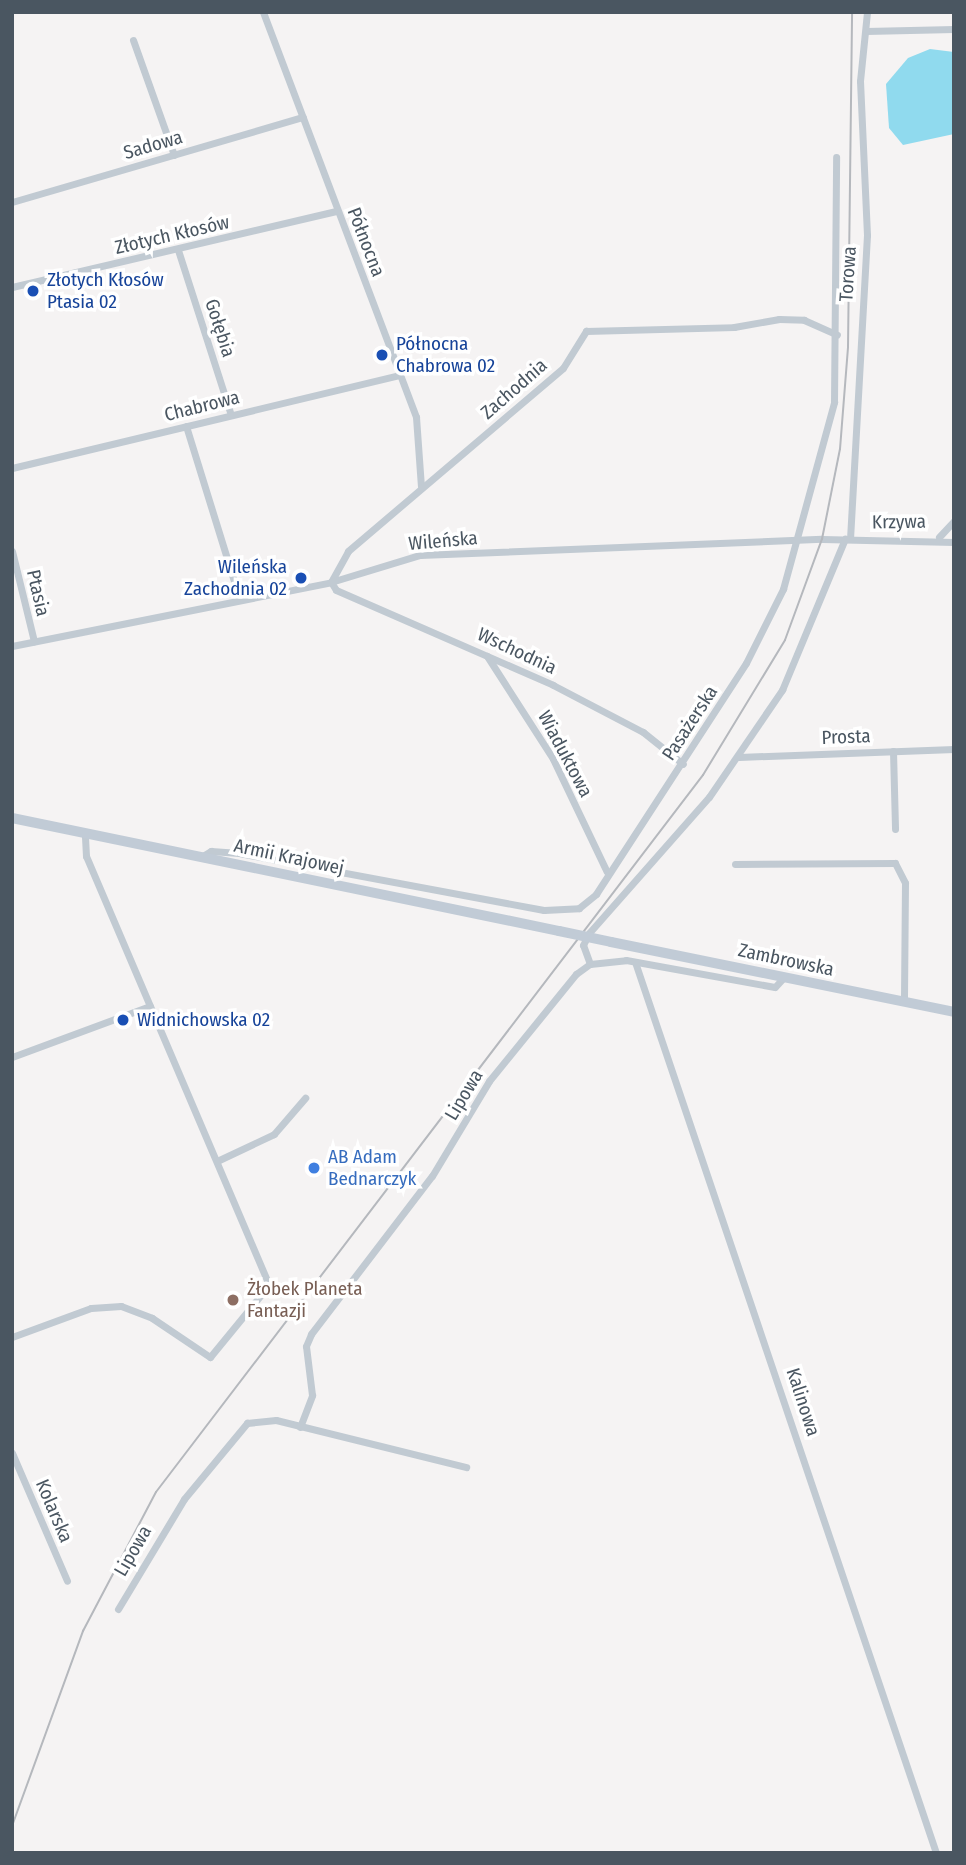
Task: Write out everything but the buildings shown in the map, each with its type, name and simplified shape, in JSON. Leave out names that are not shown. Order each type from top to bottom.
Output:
[{"type":"main road","name":"Armii Krajowej","points":[[12,818],[611,942]]},
{"type":"main road","name":"Zambrowska","points":[[611,942],[954,1012]]},
{"type":"street","name":"Północna","points":[[263,12],[416,417],[421,486]]},
{"type":"street","name":"Torowa","points":[[590,964],[583,945],[589,933],[739,757],[798,662],[847,539],[867,235],[860,81],[867,12]]},
{"type":"street","points":[[866,31],[954,29]]},
{"type":"street","points":[[133,40],[174,155]]},
{"type":"street","name":"Sadowa","points":[[12,202],[303,117]]},
{"type":"street","name":"Pasażerska","points":[[201,857],[211,851],[239,853],[565,912],[587,903],[683,764],[773,614],[834,402],[837,335],[836,157]]},
{"type":"street","name":"Złotych Kłosów","points":[[12,287],[337,211]]},
{"type":"street","name":"Gołębia","points":[[178,250],[231,415]]},
{"type":"street","name":"Zachodnia","points":[[331,582],[348,551],[421,486],[563,368],[586,331],[734,327],[779,319],[804,320],[837,335]]},
{"type":"street","name":"Chabrowa","points":[[12,468],[399,375]]},
{"type":"street","points":[[187,426],[240,600]]},
{"type":"street","points":[[939,537],[954,521]]},
{"type":"street","name":"Krzywa","points":[[847,539],[939,537],[954,542]]},
{"type":"street","name":"Wileńska","points":[[12,646],[331,582],[420,555],[847,539]]},
{"type":"street","name":"Ptasia","points":[[12,551],[34,641]]},
{"type":"street","name":"Wschodnia","points":[[331,582],[336,590],[486,656],[643,732],[683,764]]},
{"type":"street","name":"Wiaduktowa","points":[[486,656],[553,759],[607,872]]},
{"type":"street","name":"Prosta","points":[[739,757],[954,750]]},
{"type":"street","points":[[893,751],[895,829]]},
{"type":"street","points":[[12,1337],[91,1308],[121,1306],[152,1318],[210,1357],[269,1285],[86,856],[85,834]]},
{"type":"street","points":[[735,864],[895,863],[905,883],[904,1002]]},
{"type":"street","points":[[590,964],[635,962],[775,987],[784,977]]},
{"type":"street","name":"Kalinowa","points":[[635,962],[936,1853]]},
{"type":"street","name":"Lipowa","points":[[300,1427],[312,1395],[306,1346],[311,1334],[432,1176],[489,1081],[590,964]]},
{"type":"street","points":[[12,1057],[150,1006]]},
{"type":"street","points":[[217,1161],[274,1134],[305,1098]]},
{"type":"street","name":"Lipowa","points":[[118,1609],[151,1548],[236,1430],[267,1421],[466,1467]]},
{"type":"street","name":"Kolarska","points":[[12,1453],[67,1581]]},
{"type":"water","points":[[930,49],[954,52],[954,134],[903,145],[889,128],[886,84],[908,58]]},
{"type":"railway","points":[[12,1826],[83,1631],[156,1492],[703,775],[785,640],[822,539],[840,449],[848,347],[852,12]]},
{"type":"place","name":"Złotych Kłosów Ptasia 02","points":[[33,291]]},
{"type":"place","name":"Północna Chabrowa 02","points":[[382,355]]},
{"type":"place","name":"Wileńska Zachodnia 02","points":[[301,578]]},
{"type":"place","name":"Widnichowska 02","points":[[123,1020]]},
{"type":"place","name":"AB Adam Bednarczyk","points":[[314,1168]]},
{"type":"place","name":"Żłobek Planeta Fantazji","points":[[233,1300]]}]
